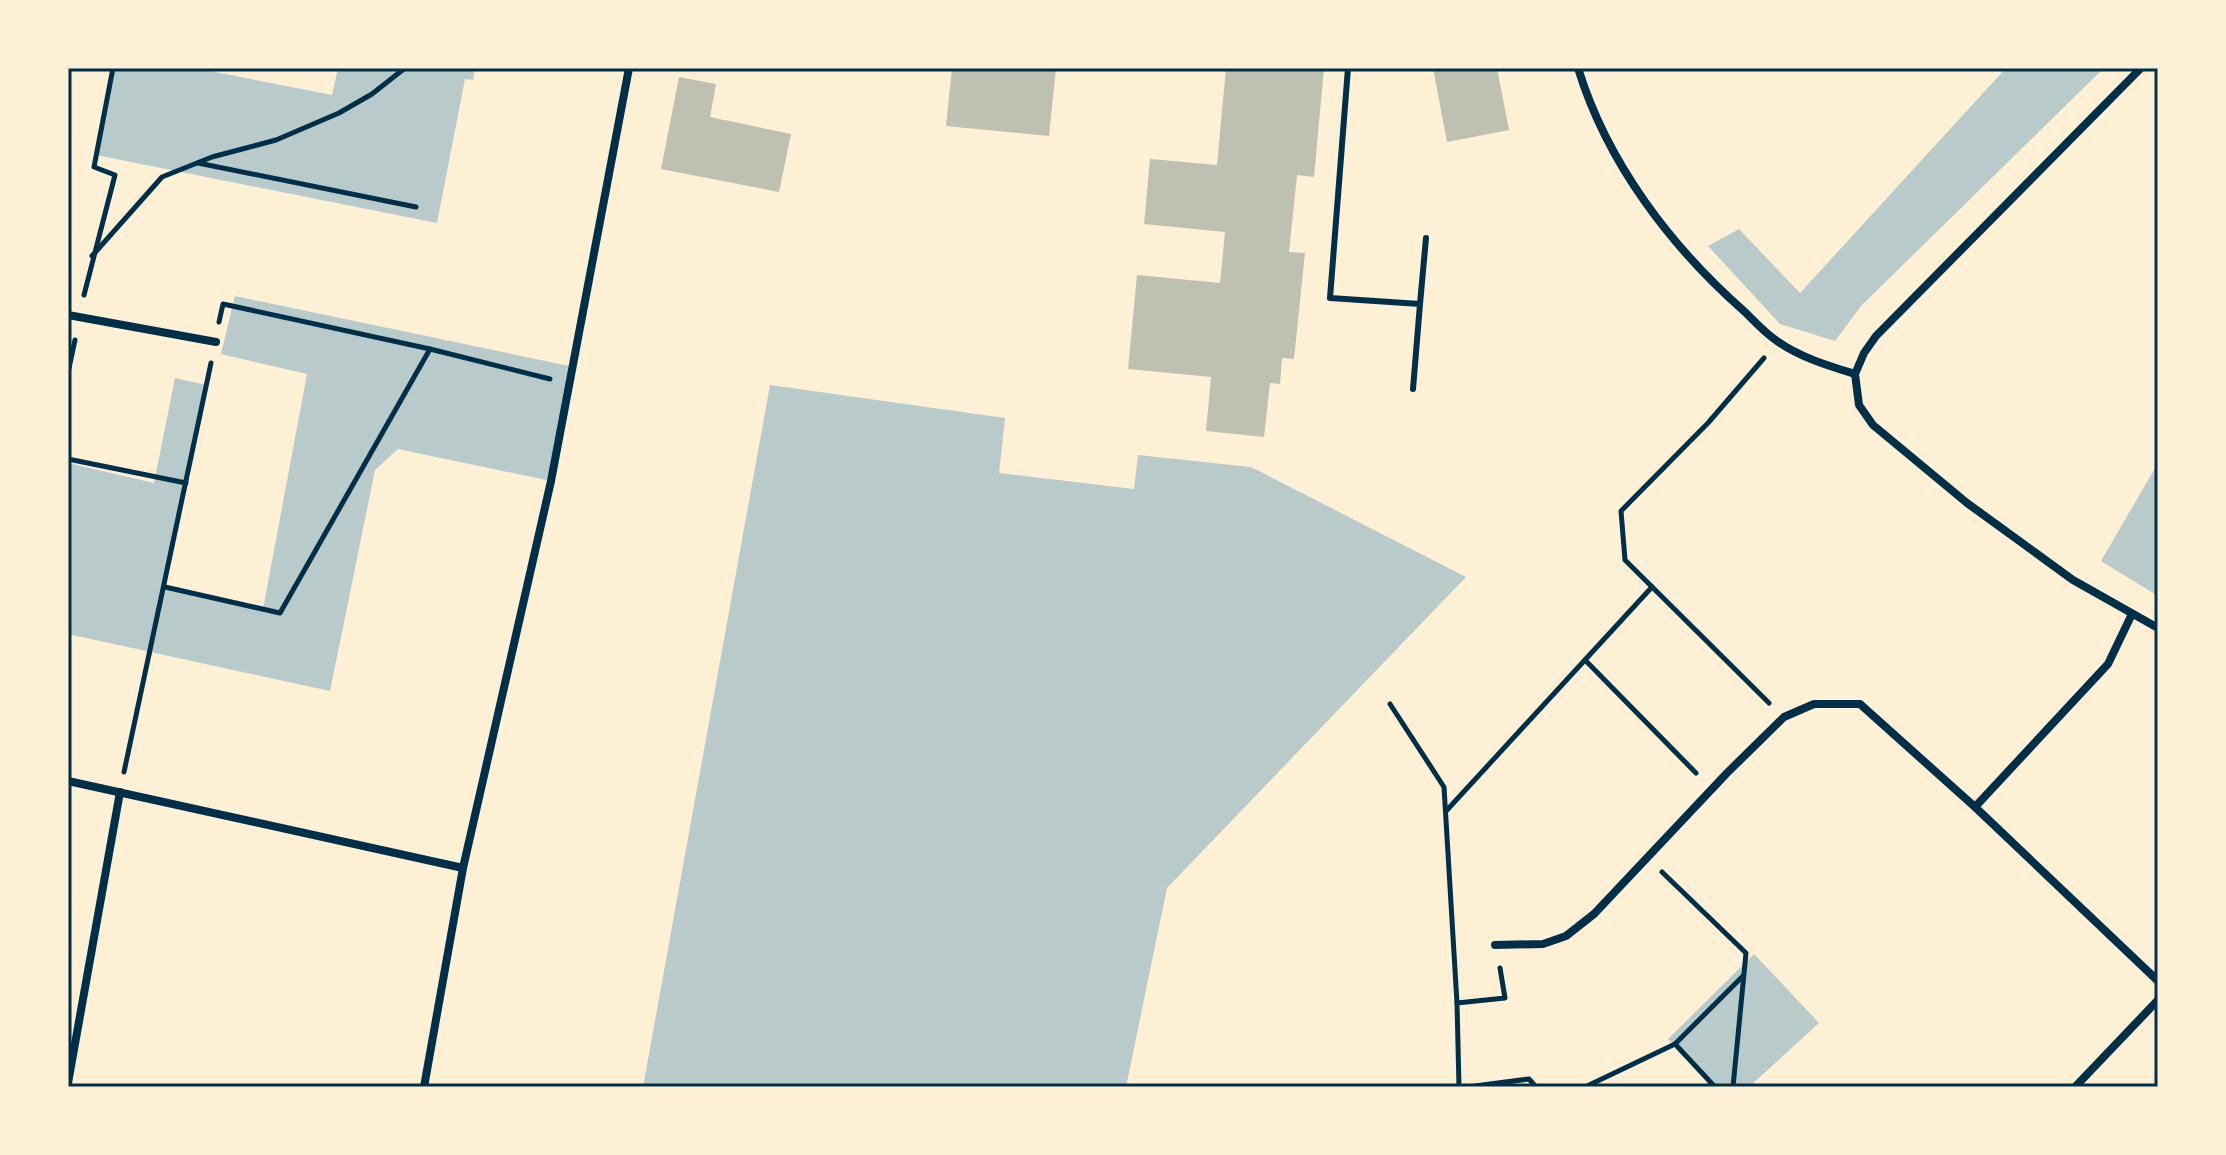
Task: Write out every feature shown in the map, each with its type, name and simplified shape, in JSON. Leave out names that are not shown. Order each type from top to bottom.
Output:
[{"type":"street","points":[[424,1087],[463,868],[548,497],[629,68]]},
{"type":"street","points":[[1578,68],[1609,143],[1645,202],[1720,291],[1778,342],[1855,374]]},
{"type":"street","points":[[2141,68],[1876,336],[1855,374],[1859,405],[1873,425],[1967,503],[2073,580],[2158,628]]},
{"type":"street","points":[[68,315],[216,342]]},
{"type":"street","points":[[1975,807],[2108,664],[2132,614]]},
{"type":"street","points":[[1495,945],[1543,944],[1566,936],[1594,914],[1784,717],[1814,704],[1860,704],[1975,807],[2158,981]]},
{"type":"street","points":[[68,781],[463,868]]},
{"type":"street","points":[[68,1083],[120,792]]},
{"type":"street","points":[[2075,1087],[2158,1000]]},
{"type":"lane","points":[[1348,68],[1330,298],[1420,304]]},
{"type":"lane","points":[[1413,389],[1426,238]]},
{"type":"path","points":[[68,373],[92,256],[115,175],[94,167],[113,68]]},
{"type":"path","points":[[92,256],[162,177],[197,163],[276,140],[339,113],[372,94],[405,68]]},
{"type":"path","points":[[197,163],[416,207]]},
{"type":"path","points":[[120,792],[223,304],[430,349],[570,384]]},
{"type":"path","points":[[1778,342],[1708,423],[1621,511],[1625,560],[1784,717]]},
{"type":"path","points":[[165,587],[280,613],[430,349]]},
{"type":"path","points":[[68,459],[186,483]]},
{"type":"path","points":[[1446,811],[1652,587]]},
{"type":"path","points":[[1585,660],[1712,789]]},
{"type":"path","points":[[1390,704],[1444,787],[1459,1087]]},
{"type":"path","points":[[1647,857],[1746,953],[1733,1087]]},
{"type":"path","points":[[1457,1003],[1505,998],[1495,945]]},
{"type":"path","points":[[1585,1087],[1675,1044],[1744,976]]},
{"type":"path","points":[[1675,1044],[1715,1087]]},
{"type":"path","points":[[1467,1087],[1529,1079],[1536,1087]]},
{"type":"shaded area","points":[[113,68],[195,68],[332,95],[338,68],[475,68],[473,80],[465,79],[437,223],[96,155]]},
{"type":"shaded area","points":[[2006,68],[2104,68],[1861,306],[1835,341],[1780,324],[1708,246],[1739,229],[1800,293]]},
{"type":"shaded area","points":[[235,296],[574,367],[551,481],[398,449],[375,470],[330,691],[68,634],[68,463],[154,483],[175,378],[206,385],[165,587],[263,609],[307,374],[221,354]]},
{"type":"shaded area","points":[[770,385],[1005,418],[999,473],[1134,489],[1138,455],[1251,467],[1466,577],[1167,888],[1126,1087],[643,1087]]},
{"type":"shaded area","points":[[2158,463],[2158,596],[2101,561]]},
{"type":"shaded area","points":[[1754,954],[1819,1023],[1749,1087],[1715,1087],[1668,1039]]},
{"type":"building","points":[[952,68],[1056,68],[1049,136],[946,126]]},
{"type":"building","points":[[1226,68],[1324,68],[1314,177],[1297,175],[1289,252],[1305,253],[1294,359],[1282,358],[1280,384],[1270,383],[1264,437],[1206,431],[1211,377],[1128,369],[1137,275],[1220,283],[1225,232],[1144,224],[1150,159],[1217,165]]},
{"type":"building","points":[[1433,68],[1497,68],[1509,130],[1447,142]]},
{"type":"building","points":[[679,77],[716,84],[710,117],[791,134],[779,192],[661,169]]}]
